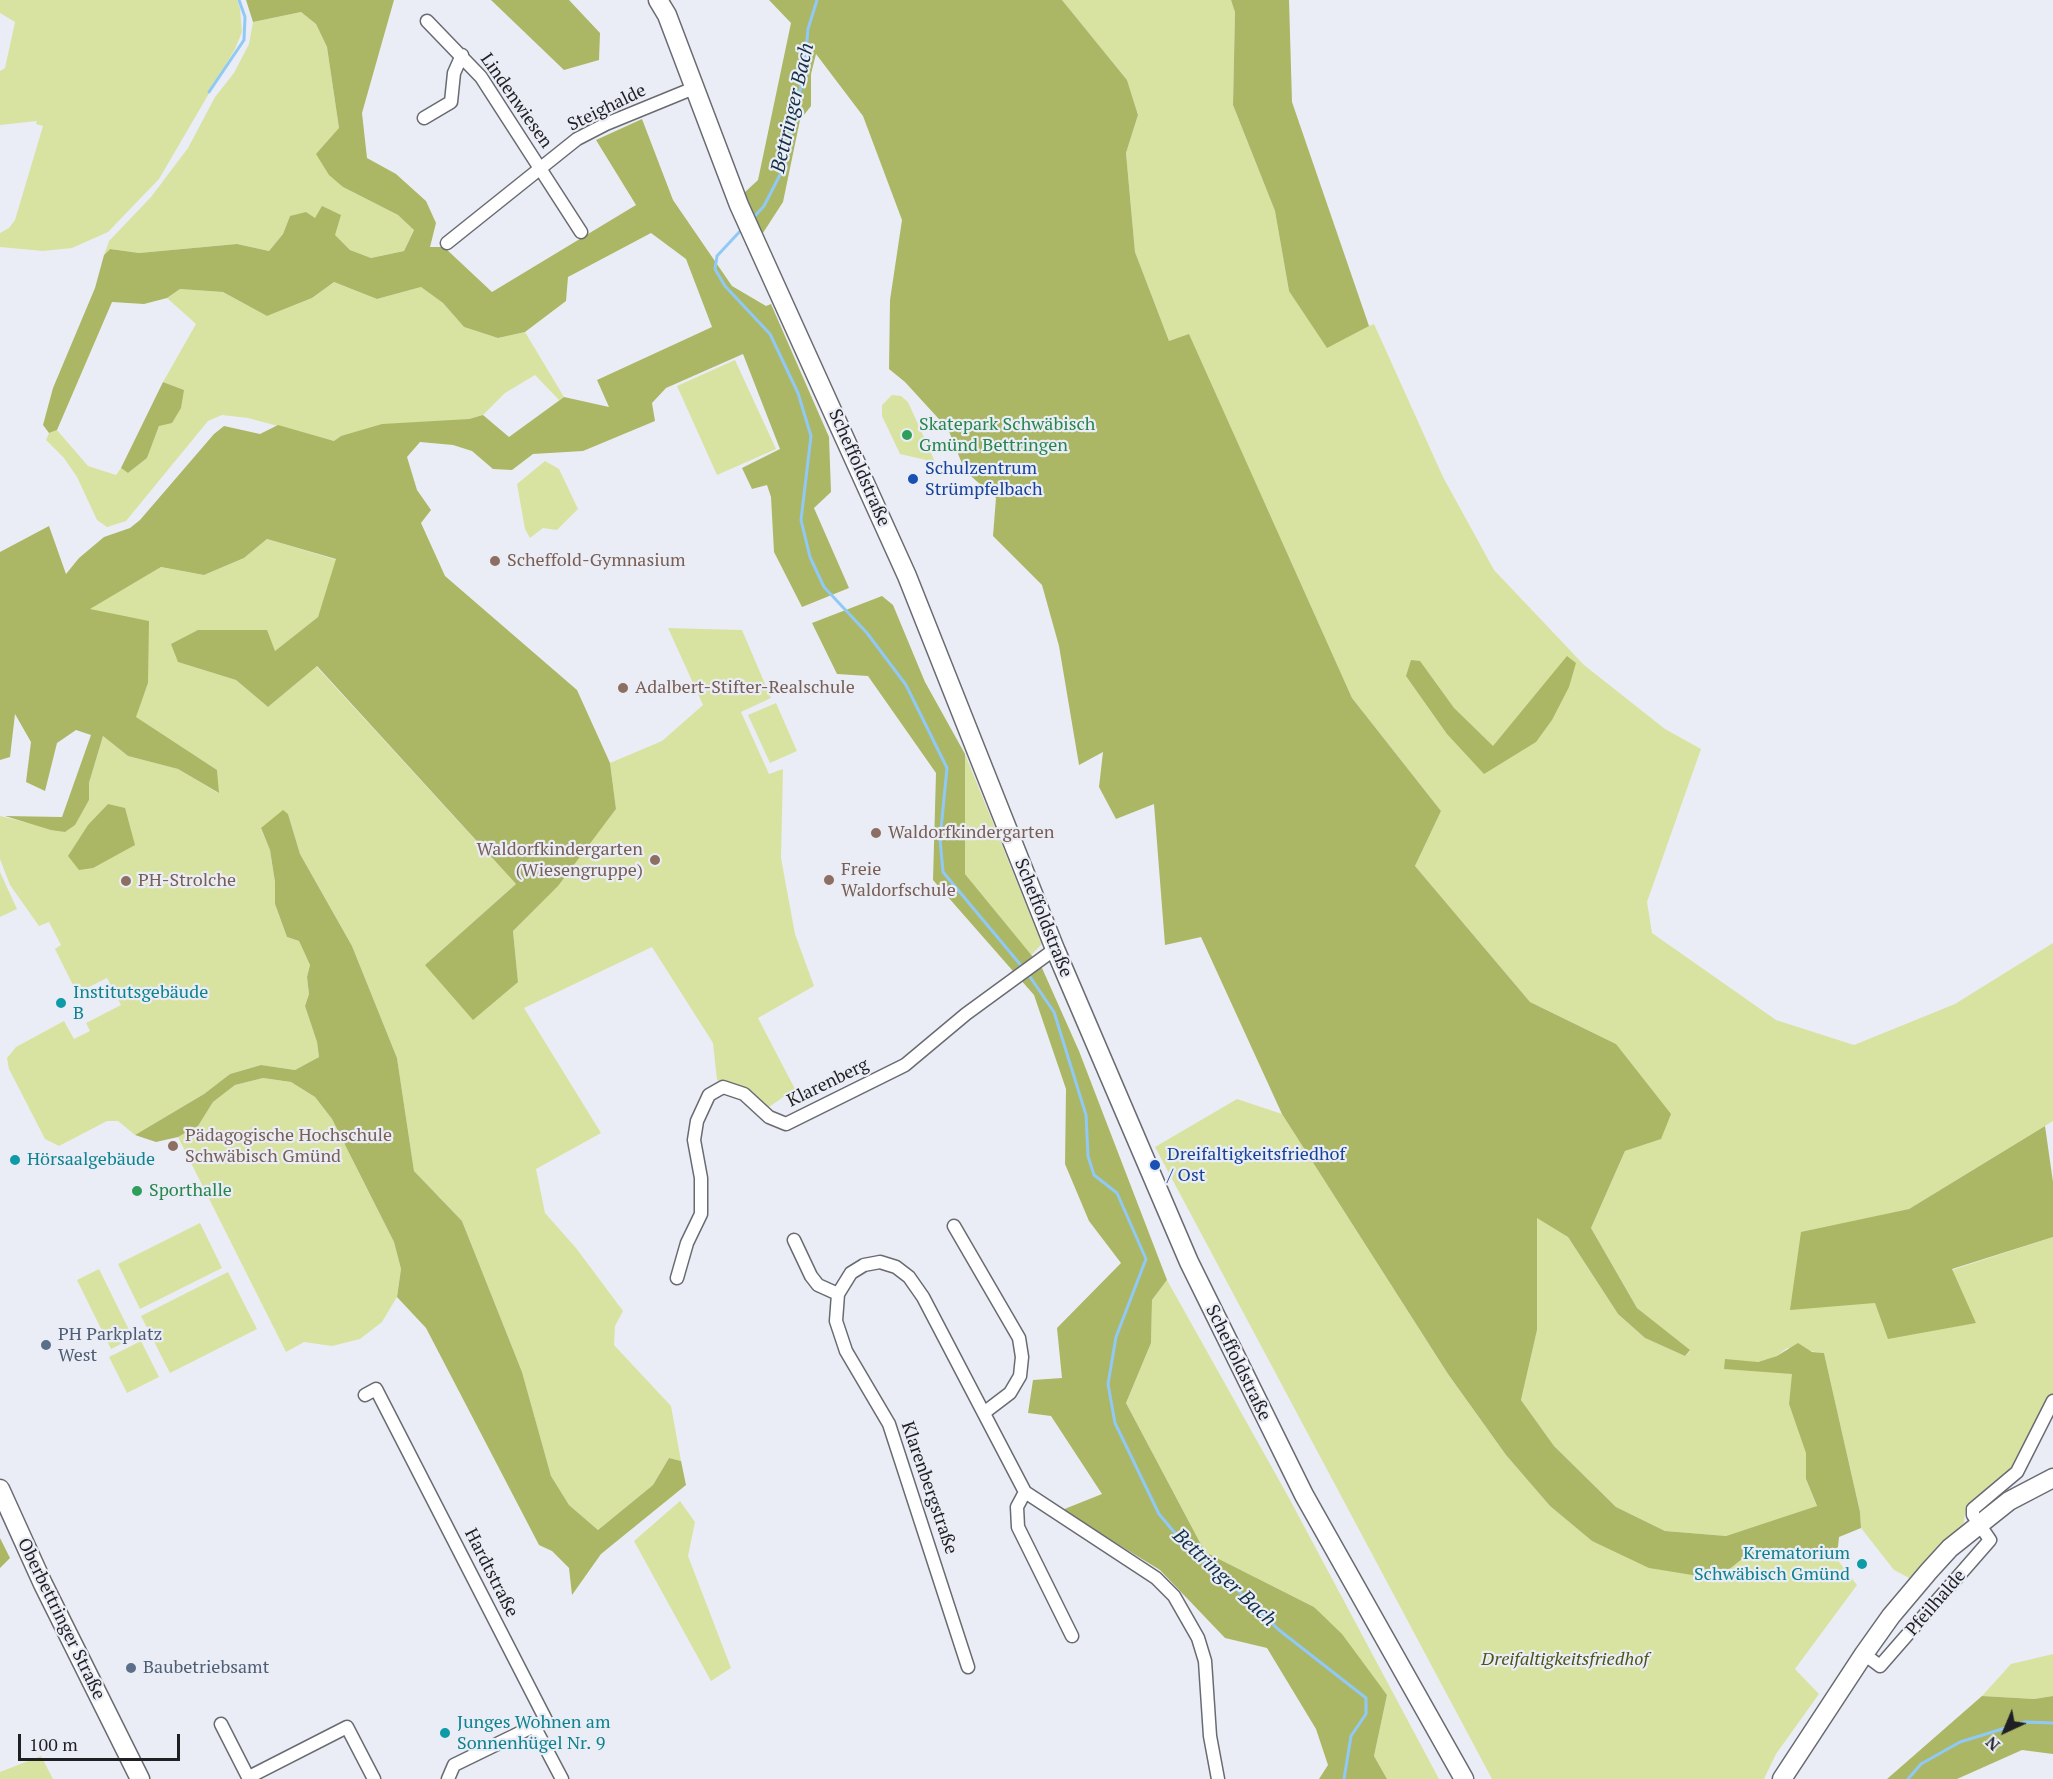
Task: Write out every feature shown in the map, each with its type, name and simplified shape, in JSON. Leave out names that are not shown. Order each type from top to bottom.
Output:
[{"type":"main road","name":"Scheffoldstraße","points":[[658,0],[752,236],[851,447],[907,576],[1049,953],[1226,1339],[1304,1495],[1464,1779]]},
{"type":"main road","name":"Pfeilhalde","points":[[1782,1779],[1864,1654],[1950,1548],[2009,1501],[2053,1478]]},
{"type":"main road","name":"Oberbettringer Straße","points":[[0,1489],[43,1584],[140,1779]]},
{"type":"street","name":"Lindenwiesen","points":[[427,21],[481,77],[540,168]]},
{"type":"street","name":"Lindenwiesen","points":[[424,118],[451,102],[454,73],[462,56]]},
{"type":"street","name":"Steighalde","points":[[447,243],[577,140],[606,124],[694,88]]},
{"type":"street","points":[[540,168],[581,232]]},
{"type":"street","name":"Klarenberg","points":[[676,1278],[687,1244],[701,1214],[700,1178],[694,1140],[697,1121],[709,1095],[723,1087],[744,1094],[769,1117],[786,1124],[905,1065],[1049,953]]},
{"type":"street","points":[[954,1226],[1018,1338],[1022,1357],[1020,1376],[1010,1393],[985,1412]]},
{"type":"street","points":[[794,1240],[811,1276],[818,1285],[838,1294],[851,1273],[864,1265],[880,1262],[896,1268],[909,1277],[985,1412],[1025,1492],[1156,1578],[1174,1596],[1194,1631],[1204,1661],[1210,1736],[1218,1779]]},
{"type":"street","name":"Klarenbergstraße","points":[[838,1294],[836,1321],[846,1351],[889,1424],[968,1667]]},
{"type":"street","name":"Hardtstraße","points":[[365,1395],[376,1389],[546,1720],[534,1726]]},
{"type":"street","points":[[1978,1524],[1973,1515],[1974,1507],[2017,1472],[2053,1401]]},
{"type":"street","points":[[1025,1492],[1017,1507],[1018,1527],[1072,1636]]},
{"type":"street","name":"Pfeilhalde","points":[[1864,1654],[1880,1666],[1930,1610],[1990,1540],[1978,1524]]},
{"type":"street","points":[[221,1724],[249,1778],[347,1726],[374,1779]]},
{"type":"street","points":[[448,1779],[454,1765],[534,1726],[562,1779]]},
{"type":"green space","points":[[0,0],[237,0],[240,8],[242,32],[235,49],[159,179],[108,232],[72,248],[43,251],[0,247],[0,233],[9,228],[15,220],[43,126],[36,124],[37,121],[0,125],[0,71],[5,68],[15,22],[0,13]]},
{"type":"green space","points":[[246,0],[394,0],[362,113],[367,158],[396,174],[426,201],[436,223],[430,247],[444,247],[492,292],[636,205],[596,140],[642,119],[673,200],[732,286],[766,306],[771,304],[829,437],[831,492],[814,508],[849,588],[802,607],[774,552],[771,497],[767,485],[752,489],[742,468],[780,449],[743,354],[666,388],[652,403],[655,421],[583,451],[533,454],[512,470],[493,469],[472,451],[453,445],[420,442],[407,457],[417,490],[431,510],[421,523],[445,576],[577,690],[610,763],[616,809],[558,886],[513,931],[518,982],[473,1020],[425,965],[516,884],[317,666],[268,707],[236,680],[178,662],[171,644],[198,630],[267,630],[275,651],[318,617],[336,559],[267,539],[244,558],[204,575],[161,567],[90,609],[149,621],[148,683],[136,717],[217,770],[219,793],[178,769],[128,756],[103,736],[89,783],[89,800],[75,825],[65,832],[5,816],[62,817],[91,735],[76,730],[57,743],[45,791],[26,782],[31,742],[15,714],[10,757],[0,760],[0,552],[49,526],[66,574],[79,558],[104,537],[130,528],[140,520],[214,434],[224,426],[260,434],[278,425],[334,441],[341,436],[382,424],[469,419],[483,415],[509,437],[564,397],[609,407],[597,380],[712,327],[686,259],[651,233],[568,277],[566,301],[525,332],[498,338],[464,327],[443,303],[421,287],[377,299],[334,282],[312,298],[267,316],[223,292],[180,289],[167,298],[144,304],[112,302],[57,430],[49,433],[43,425],[53,388],[95,288],[104,255],[110,249],[139,253],[237,244],[269,251],[283,234],[290,216],[306,212],[315,218],[322,206],[341,215],[335,235],[350,250],[371,258],[404,251],[414,230],[398,215],[343,187],[329,175],[316,154],[339,128],[327,47],[316,24],[301,12],[253,22]]},
{"type":"green space","points":[[491,0],[569,0],[600,33],[599,60],[564,70]]},
{"type":"green space","points":[[769,0],[1062,0],[1127,80],[1138,115],[1126,153],[1135,252],[1169,341],[1189,334],[1352,698],[1441,811],[1415,866],[1530,1002],[1616,1044],[1671,1114],[1661,1139],[1625,1151],[1591,1228],[1637,1308],[1690,1350],[1685,1356],[1645,1338],[1618,1314],[1568,1237],[1537,1218],[1537,1330],[1521,1400],[1554,1446],[1616,1507],[1665,1531],[1726,1536],[1817,1506],[1806,1479],[1806,1453],[1789,1404],[1792,1374],[1724,1369],[1725,1359],[1758,1362],[1777,1356],[1798,1343],[1812,1352],[1824,1353],[1860,1512],[1861,1528],[1839,1537],[1838,1547],[1833,1554],[1746,1556],[1717,1579],[1649,1568],[1592,1541],[1550,1506],[1506,1455],[1448,1374],[1282,1114],[1201,937],[1165,945],[1154,804],[1116,819],[1099,787],[1103,752],[1079,765],[1059,646],[1042,585],[993,536],[996,498],[965,471],[948,429],[905,382],[889,369],[890,300],[902,220],[863,116],[816,54],[811,74],[811,106],[800,120],[783,202],[761,236],[744,193],[758,180],[791,23]]},
{"type":"green space","points":[[1062,0],[1231,0],[1235,11],[1233,105],[1275,211],[1289,291],[1369,326],[1374,324],[1443,477],[1494,570],[1584,665],[1665,729],[1701,749],[1647,902],[1652,933],[1776,1020],[1854,1045],[1955,1004],[2053,943],[2053,1121],[1909,1209],[1801,1233],[1875,1303],[1975,1322],[1952,1270],[2053,1237],[2053,1395],[2019,1463],[1966,1507],[1963,1527],[1913,1580],[1894,1570],[1861,1528],[1860,1512],[1824,1353],[1787,1348],[1777,1356],[1758,1362],[1793,1371],[1789,1404],[1807,1453],[1806,1479],[1817,1507],[1726,1536],[1665,1531],[1616,1507],[1554,1446],[1521,1400],[1537,1330],[1537,1217],[1568,1237],[1618,1314],[1645,1338],[1685,1356],[1690,1351],[1637,1308],[1591,1228],[1625,1151],[1660,1139],[1616,1044],[1530,1002],[1415,866],[1441,811],[1352,698],[1189,335],[1169,341],[1135,252],[1126,153],[1138,115],[1127,80]]},
{"type":"green space","points":[[1231,0],[1289,0],[1292,102],[1369,326],[1327,348],[1289,291],[1275,211],[1233,105],[1235,12]]},
{"type":"green space","points":[[301,12],[316,24],[327,47],[339,128],[343,187],[398,215],[414,229],[404,251],[371,258],[350,250],[315,218],[290,216],[283,234],[269,251],[237,244],[139,253],[110,249],[104,255],[109,241],[151,197],[188,148],[215,97],[234,73],[249,44],[253,22]]},
{"type":"green space","points":[[334,282],[377,299],[421,287],[443,303],[464,327],[498,338],[525,332],[564,397],[559,400],[535,375],[505,393],[483,415],[469,419],[341,436],[334,441],[248,418],[222,415],[208,421],[126,521],[107,527],[97,520],[77,477],[64,458],[46,440],[49,433],[57,430],[88,466],[116,475],[121,468],[128,473],[147,458],[159,426],[184,390],[163,382],[196,324],[167,298],[180,289],[223,292],[267,316],[312,298]]},
{"type":"green space","points":[[735,360],[776,449],[717,475],[677,386]]},
{"type":"green space","points":[[163,382],[184,390],[181,408],[172,423],[159,426],[147,458],[128,473],[121,468]]},
{"type":"green space","name":"Skatepark Schwäbisch Gmünd Bettringen","points":[[892,395],[901,396],[908,402],[935,462],[900,454],[882,416],[882,405]]},
{"type":"green space","points":[[545,461],[559,469],[578,509],[557,530],[543,528],[530,538],[525,529],[517,484]]},
{"type":"green space","points":[[267,539],[337,560],[318,617],[274,652],[179,662],[236,680],[268,707],[316,666],[516,884],[425,965],[518,982],[513,931],[558,885],[616,809],[610,763],[662,741],[703,705],[668,628],[742,630],[771,698],[741,712],[769,774],[783,769],[781,858],[795,934],[814,986],[758,1018],[795,1089],[766,1109],[746,1091],[717,1080],[713,1043],[652,947],[524,1008],[601,1133],[536,1169],[545,1213],[576,1248],[623,1311],[615,1326],[614,1345],[671,1406],[681,1461],[669,1458],[653,1485],[598,1530],[569,1505],[551,1476],[522,1372],[462,1221],[414,1171],[397,1058],[352,946],[300,854],[288,814],[261,829],[270,850],[275,882],[275,904],[287,937],[299,941],[310,965],[307,977],[309,994],[305,1006],[317,1042],[319,1057],[295,1070],[261,1065],[230,1074],[204,1094],[135,1135],[118,1121],[107,1121],[59,1146],[45,1139],[9,1069],[7,1058],[16,1047],[64,1021],[74,1039],[90,1031],[86,1023],[121,1005],[107,978],[77,993],[55,949],[61,945],[49,922],[39,926],[10,885],[0,859],[0,816],[65,832],[89,800],[89,783],[103,736],[128,756],[178,769],[218,793],[217,770],[135,717],[148,683],[89,609],[161,567],[204,575],[244,558]]},
{"type":"green space","points":[[882,596],[893,605],[925,682],[965,754],[965,874],[1042,968],[1079,1051],[1167,1280],[1152,1300],[1151,1343],[1126,1403],[1205,1552],[1314,1607],[1342,1634],[1387,1695],[1374,1756],[1387,1779],[1319,1779],[1328,1765],[1316,1729],[1267,1648],[1225,1638],[1160,1570],[1062,1510],[1102,1494],[1051,1416],[1028,1413],[1033,1380],[1062,1378],[1057,1328],[1121,1263],[1089,1221],[1065,1164],[1066,1089],[1034,995],[933,880],[936,773],[868,676],[837,674],[812,623]]},
{"type":"green space","points":[[1567,656],[1576,663],[1569,687],[1552,720],[1536,742],[1484,774],[1447,734],[1406,676],[1411,660],[1420,661],[1454,708],[1493,746]]},
{"type":"green space","points":[[776,703],[797,751],[770,763],[748,715]]},
{"type":"green space","points":[[965,754],[1042,944],[1031,955],[965,874]]},
{"type":"green space","points":[[108,804],[125,808],[135,845],[93,868],[79,870],[68,856],[88,825]]},
{"type":"green space","points":[[283,810],[288,814],[300,854],[352,946],[397,1058],[414,1171],[462,1221],[522,1372],[551,1476],[569,1505],[598,1530],[653,1485],[669,1458],[681,1461],[686,1485],[601,1554],[572,1595],[569,1568],[552,1551],[539,1545],[426,1328],[397,1297],[401,1269],[394,1242],[332,1119],[315,1097],[291,1082],[263,1078],[235,1085],[213,1102],[198,1126],[178,1137],[156,1142],[135,1135],[204,1094],[230,1074],[261,1065],[295,1070],[319,1057],[317,1042],[305,1006],[309,994],[307,977],[310,965],[299,941],[287,937],[275,904],[275,882],[270,850],[261,828]]},
{"type":"green space","points":[[0,872],[17,909],[0,917]]},
{"type":"green space","points":[[263,1078],[291,1082],[315,1097],[332,1119],[394,1242],[401,1269],[397,1297],[382,1322],[360,1339],[332,1346],[304,1342],[286,1352],[178,1137],[198,1126],[213,1102],[235,1085]]},
{"type":"green space","name":"Dreifaltigkeitsfriedhof","points":[[1237,1099],[1282,1114],[1448,1374],[1506,1455],[1550,1506],[1592,1541],[1717,1579],[1746,1556],[1833,1554],[1857,1585],[1795,1669],[1819,1694],[1776,1754],[1764,1779],[1492,1779],[1155,1147]]},
{"type":"green space","points":[[2045,1126],[2053,1182],[2053,1237],[1952,1269],[1976,1323],[1888,1339],[1875,1303],[1790,1310],[1801,1232],[1909,1209]]},
{"type":"green space","points":[[200,1223],[222,1268],[140,1309],[118,1264]]},
{"type":"green space","points":[[99,1269],[133,1338],[111,1349],[77,1280]]},
{"type":"green space","points":[[228,1272],[257,1329],[170,1373],[141,1316]]},
{"type":"green space","points":[[1167,1280],[1289,1498],[1439,1779],[1387,1779],[1374,1756],[1387,1695],[1314,1607],[1205,1552],[1126,1403],[1151,1343],[1152,1300]]},
{"type":"green space","points":[[141,1341],[159,1377],[127,1393],[109,1357]]},
{"type":"green space","points":[[680,1501],[695,1522],[688,1556],[731,1668],[711,1681],[634,1541]]},
{"type":"green space","points":[[0,1538],[10,1558],[0,1568]]},
{"type":"green space","points":[[2053,1654],[2053,1696],[2034,1699],[1982,1696],[2011,1664]]},
{"type":"green space","points":[[1982,1696],[2034,1699],[2053,1696],[2053,1754],[2022,1750],[1957,1779],[1887,1779]]},
{"type":"green space","points":[[41,1756],[53,1779],[0,1779],[0,1772]]},
{"type":"waterway","points":[[209,92],[244,40],[245,17],[239,0]]},
{"type":"waterway","name":"Bettringer Bach","points":[[752,219],[764,206],[783,169],[804,72],[808,29],[817,0]]},
{"type":"waterway","name":"Bettringer Bach","points":[[743,228],[717,256],[715,269],[725,286],[770,334],[798,393],[811,436],[801,520],[810,557],[824,587],[867,633],[906,685],[947,768],[940,839],[943,872],[1024,969]]},
{"type":"waterway","name":"Bettringer Bach","points":[[1028,974],[1054,1012],[1086,1115],[1088,1156],[1094,1175],[1117,1193],[1146,1259],[1116,1337],[1108,1384],[1115,1423],[1159,1514],[1190,1551],[1229,1582],[1279,1630],[1366,1698],[1366,1714],[1351,1736],[1344,1779]]},
{"type":"waterway","points":[[1908,1779],[1921,1764],[1960,1742],[2025,1722],[2053,1723]]},
{"type":"place","name":"Skatepark Schwäbisch Gmünd Bettringen","points":[[907,435]]},
{"type":"place","name":"Schulzentrum Strümpfelbach","points":[[913,479]]},
{"type":"place","name":"Scheffold-Gymnasium","points":[[495,561]]},
{"type":"place","name":"Adalbert-Stifter-Realschule","points":[[623,688]]},
{"type":"place","name":"Waldorfkindergarten","points":[[876,833]]},
{"type":"place","name":"Waldorfkindergarten (Wiesengruppe)","points":[[655,860]]},
{"type":"place","name":"Freie Waldorfschule","points":[[829,880]]},
{"type":"place","name":"PH-Strolche","points":[[126,881]]},
{"type":"place","name":"Institutsgebäude B","points":[[61,1003]]},
{"type":"place","name":"Pädagogische Hochschule Schwäbisch Gmünd","points":[[173,1146]]},
{"type":"place","name":"Hörsaalgebäude","points":[[15,1160]]},
{"type":"place","name":"Dreifaltigkeitsfriedhof / Ost","points":[[1155,1165]]},
{"type":"place","name":"Sporthalle","points":[[137,1191]]},
{"type":"place","name":"PH Parkplatz West","points":[[46,1345]]},
{"type":"place","name":"Krematorium Schwäbisch Gmünd","points":[[1862,1564]]},
{"type":"place","name":"Baubetriebsamt","points":[[131,1668]]},
{"type":"place","name":"Junges Wohnen am Sonnenhügel Nr. 9","points":[[445,1733]]}]
